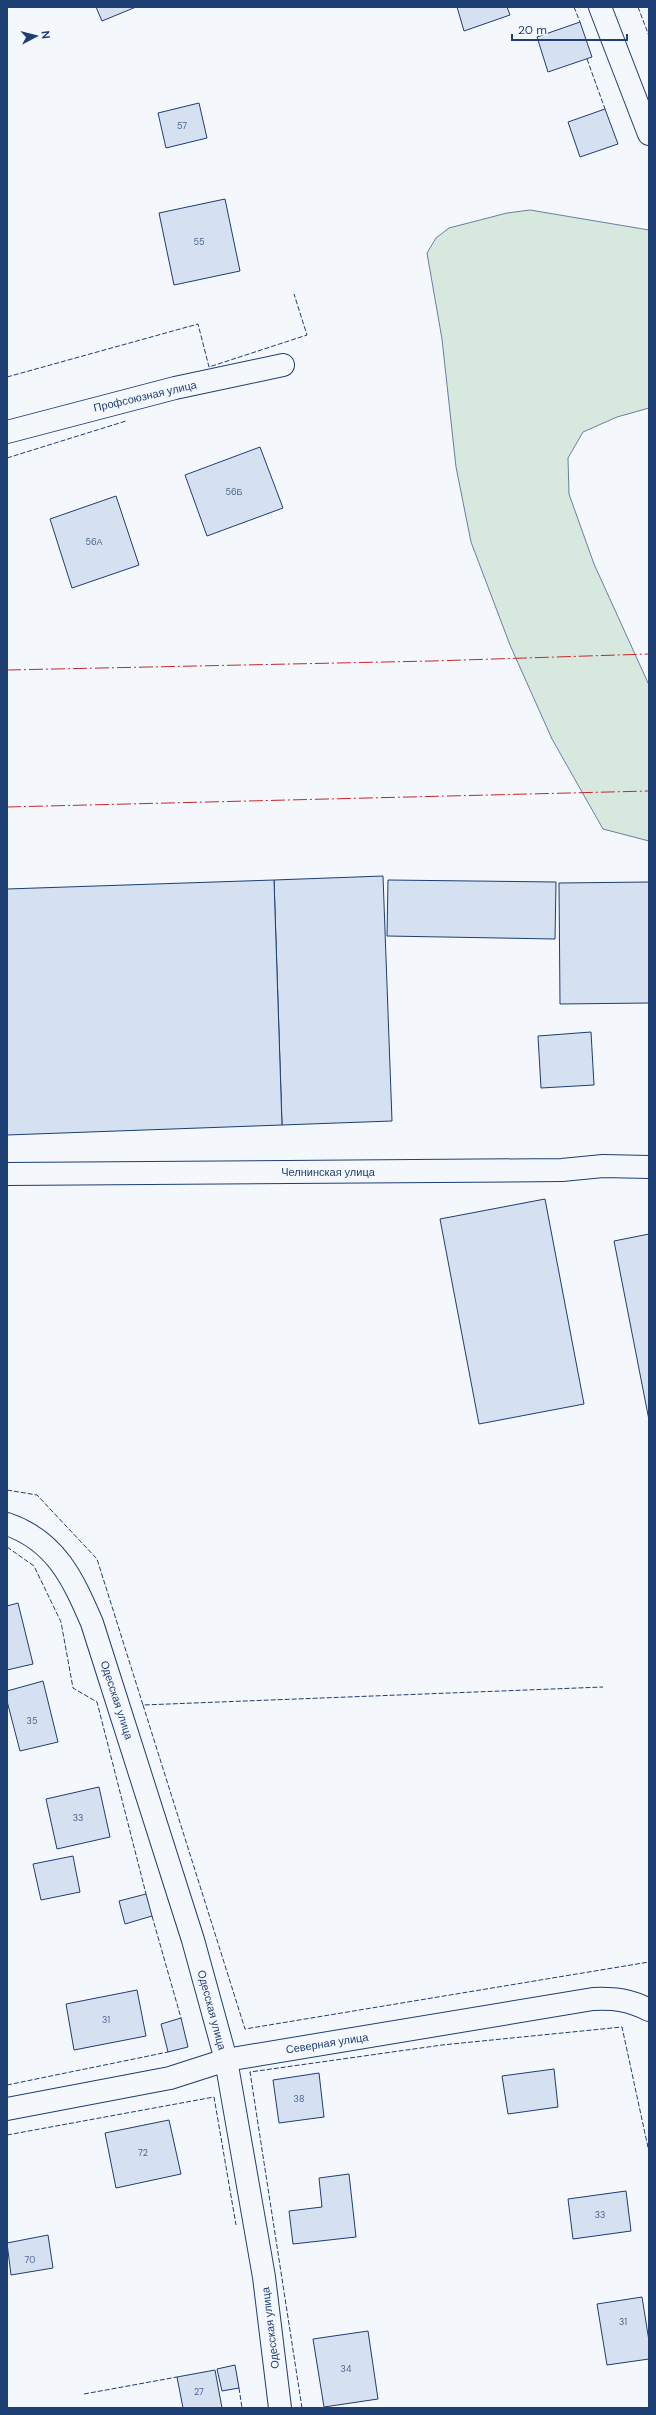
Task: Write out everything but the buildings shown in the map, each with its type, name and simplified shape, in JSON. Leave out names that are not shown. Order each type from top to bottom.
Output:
[{"type":"street","points":[[600,7],[649,134]]},
{"type":"street","name":"Профсоюзная улица","points":[[7,432],[174,388],[283,365]]},
{"type":"street","name":"Челнинская улица","points":[[7,1174],[554,1170],[603,1166],[649,1167]]},
{"type":"street","name":"Одесская улица","points":[[7,1524],[25,1530],[48,1548],[73,1578],[92,1623],[193,1940],[226,2060],[264,2277],[280,2408]]},
{"type":"street","name":"Северная улица","points":[[7,2109],[170,2078],[226,2060],[593,1998],[616,1998],[632,2001],[649,2010]]},
{"type":"shaded area","points":[[530,210],[649,230],[649,408],[617,417],[583,432],[568,458],[569,494],[594,564],[649,685],[649,841],[603,829],[552,739],[510,645],[471,542],[456,467],[442,339],[427,253],[436,238],[449,228],[507,213]]},
{"type":"fence","points":[[574,7],[580,22]]},
{"type":"fence","points":[[638,7],[649,36]]},
{"type":"fence","points":[[587,59],[605,109]]},
{"type":"fence","points":[[7,377],[198,324],[209,367],[307,335],[294,294]]},
{"type":"fence","points":[[7,458],[126,421]]},
{"type":"fence","points":[[7,1490],[37,1495],[97,1559],[143,1705],[603,1687]]},
{"type":"fence","points":[[7,1547],[34,1566],[61,1622],[73,1688],[97,1702],[146,1894]]},
{"type":"fence","points":[[143,1705],[245,2029],[649,1962]]},
{"type":"fence","points":[[152,1916],[181,2018]]},
{"type":"fence","points":[[302,2408],[250,2072],[442,2045],[622,2027],[649,2152]]},
{"type":"fence","points":[[7,2085],[168,2052]]},
{"type":"fence","points":[[7,2135],[214,2097],[236,2225]]},
{"type":"fence","points":[[84,2394],[177,2377]]},
{"type":"fence","points":[[239,2388],[242,2408]]},
{"type":"power","points":[[7,670],[432,661],[649,654]]},
{"type":"power","points":[[7,807],[649,791]]}]
